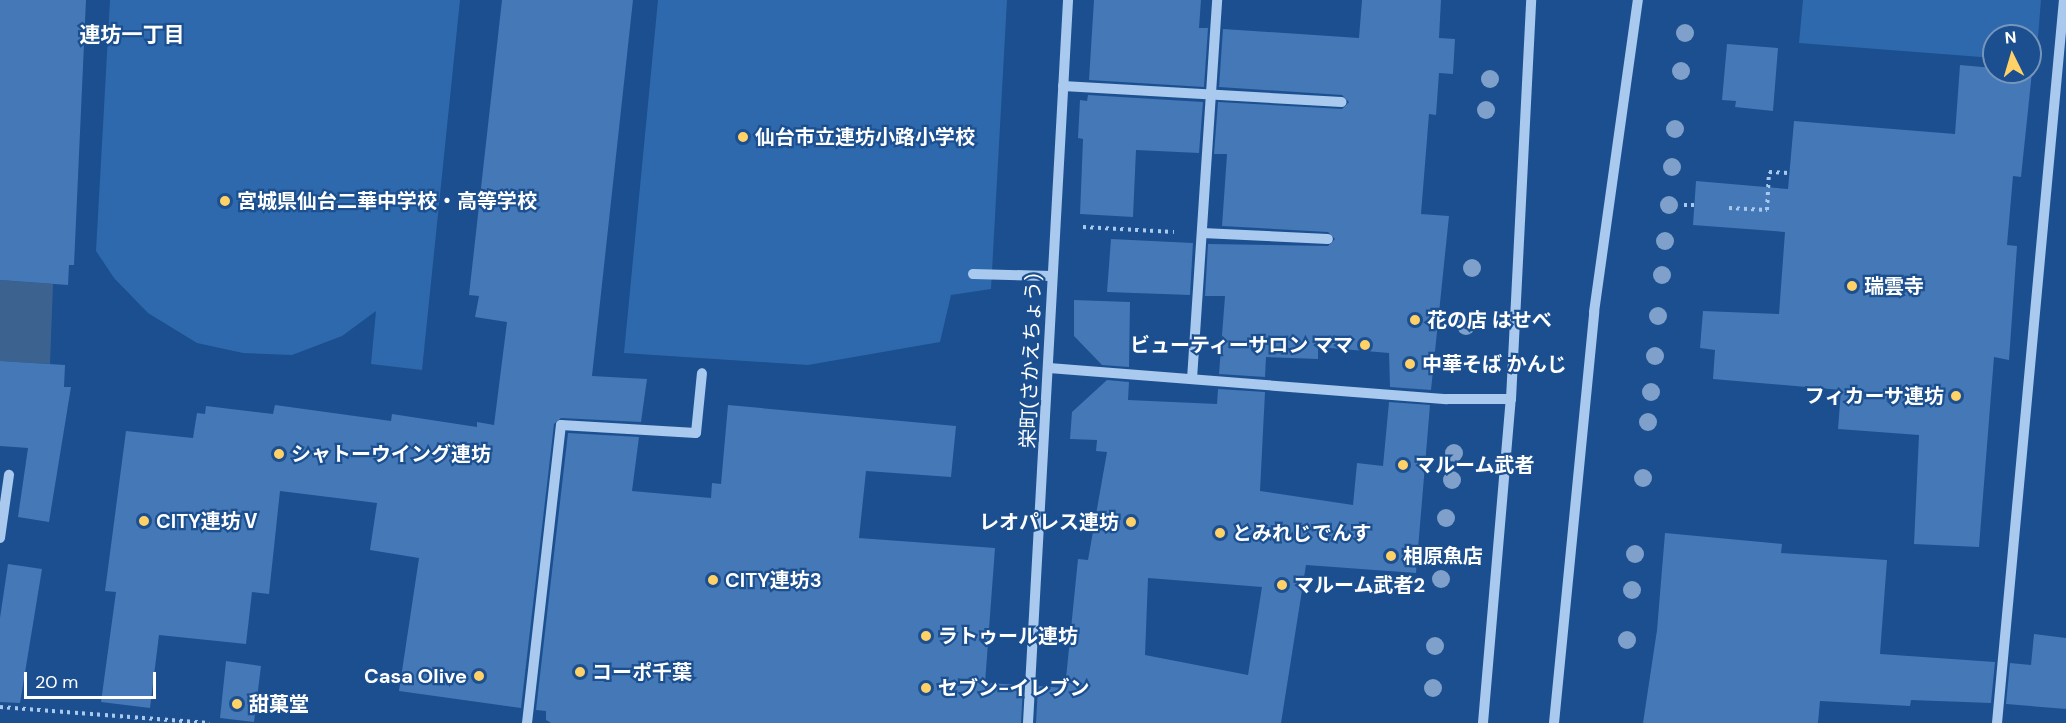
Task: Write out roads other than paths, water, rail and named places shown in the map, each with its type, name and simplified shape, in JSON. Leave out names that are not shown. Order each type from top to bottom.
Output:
[{"type":"street","name":"栄町(さかえちょう)","points":[[1028,723],[1068,0]]},
{"type":"street","points":[[1192,379],[1217,0]]},
{"type":"street","points":[[1483,723],[1511,399],[1531,0]]},
{"type":"street","points":[[1554,723],[1594,312],[1638,0]]},
{"type":"street","points":[[1997,723],[2064,0]]},
{"type":"street","points":[[1063,86],[1342,102]]},
{"type":"street","points":[[1202,233],[1329,239]]},
{"type":"street","points":[[973,274],[1052,276]]},
{"type":"street","points":[[1049,368],[1447,399],[1511,399]]},
{"type":"street","points":[[527,723],[561,425],[696,434],[702,373]]},
{"type":"street","points":[[0,538],[9,475]]},
{"type":"place","name":"仙台市立連坊小路小学校","points":[[743,137]]},
{"type":"place","name":"宮城県仙台二華中学校・高等学校","points":[[225,201]]},
{"type":"place","name":"瑞雲寺","points":[[1852,286]]},
{"type":"place","name":"花の店 はせべ","points":[[1415,320]]},
{"type":"place","name":"ビューティーサロン ママ","points":[[1365,345]]},
{"type":"place","name":"中華そば かんじ","points":[[1410,364]]},
{"type":"place","name":"フィカーサ連坊","points":[[1956,396]]},
{"type":"place","name":"シャトーウイング連坊","points":[[279,454]]},
{"type":"place","name":"マルーム武者","points":[[1403,465]]},
{"type":"place","name":"CITY連坊Ⅴ","points":[[144,521]]},
{"type":"place","name":"レオパレス連坊","points":[[1131,522]]},
{"type":"place","name":"とみれじでんす","points":[[1220,533]]},
{"type":"place","name":"相原魚店","points":[[1391,556]]},
{"type":"place","name":"CITY連坊3","points":[[713,580]]},
{"type":"place","name":"マルーム武者2","points":[[1282,585]]},
{"type":"place","name":"ラトゥール連坊","points":[[926,636]]},
{"type":"place","name":"コーポ千葉","points":[[580,672]]},
{"type":"place","name":"Casa Olive","points":[[479,676]]},
{"type":"place","name":"セブン-イレブン","points":[[926,688]]},
{"type":"place","name":"甜菓堂","points":[[237,704]]},
{"type":"district","name":"連坊一丁目","points":[[132,35]]}]
